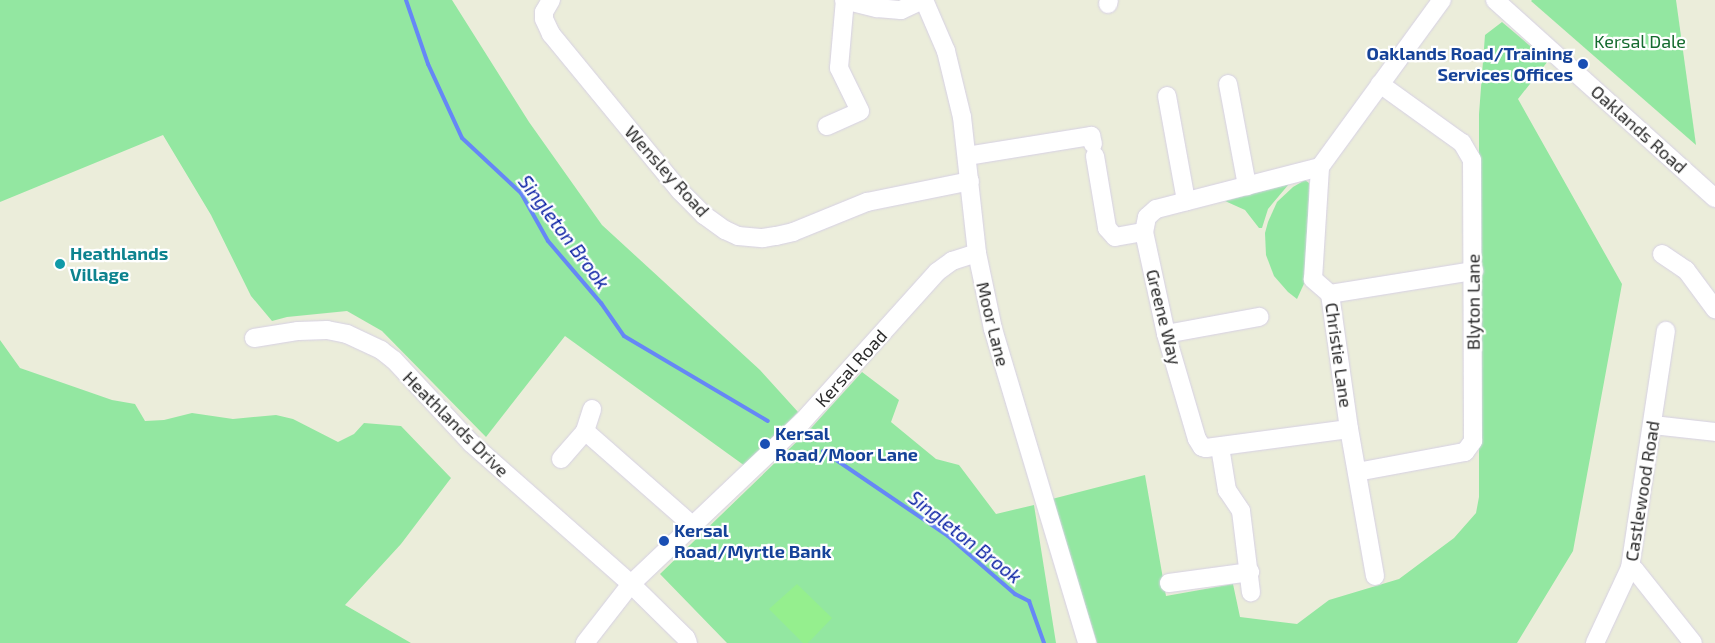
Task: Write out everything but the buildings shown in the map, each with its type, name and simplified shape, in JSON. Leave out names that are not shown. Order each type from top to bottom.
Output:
[{"type":"street","name":"Wensley Road","points":[[551,0],[544,12],[544,18],[551,34],[680,191],[704,215],[725,230],[738,236],[763,238],[793,232],[867,202],[970,181]]},
{"type":"street","points":[[827,126],[860,111],[838,68],[844,0],[877,8],[900,10],[923,0]]},
{"type":"street","name":"Moor Lane","points":[[923,0],[946,51],[962,117],[968,156],[977,253],[993,329],[1087,643]]},
{"type":"street","points":[[968,156],[1093,145],[1107,228],[1115,237],[1144,232],[1144,222],[1151,212],[1186,201],[1320,167],[1442,0]]},
{"type":"street","name":"Oaklands Road","points":[[1495,0],[1715,198]]},
{"type":"street","points":[[1228,84],[1247,186]]},
{"type":"street","name":"Blyton Lane","points":[[1356,472],[1465,452],[1473,441],[1474,271],[1472,160],[1462,143],[1380,84]]},
{"type":"street","points":[[1167,96],[1186,201]]},
{"type":"street","name":"Christie Lane","points":[[1320,167],[1313,279],[1330,294],[1356,472],[1375,576]]},
{"type":"street","name":"Greene Way","points":[[1144,232],[1166,334],[1197,439],[1206,448],[1349,428]]},
{"type":"street","name":"Kersal Road","points":[[585,643],[631,584],[802,422],[937,272],[952,261],[977,253]]},
{"type":"street","points":[[1662,254],[1686,270],[1715,309]]},
{"type":"street","points":[[1330,294],[1474,271]]},
{"type":"street","points":[[1166,334],[1259,319]]},
{"type":"street","name":"Heathlands Drive","points":[[254,338],[298,331],[327,330],[348,334],[381,350],[394,360],[471,443],[631,584],[686,638],[688,643]]},
{"type":"street","name":"Castlewood Road","points":[[1595,643],[1630,568],[1666,331]]},
{"type":"street","points":[[561,459],[586,431],[592,409]]},
{"type":"street","points":[[1653,425],[1715,432]]},
{"type":"street","points":[[586,431],[693,526]]},
{"type":"street","points":[[1220,447],[1227,490],[1241,511],[1251,592]]},
{"type":"street","points":[[1630,568],[1635,570],[1693,643]]},
{"type":"street","points":[[1169,583],[1250,572]]},
{"type":"green space","points":[[0,0],[452,0],[529,122],[602,225],[760,370],[798,412],[745,466],[565,336],[486,437],[382,331],[347,311],[287,317],[272,321],[251,296],[211,215],[163,135],[0,202]]},
{"type":"green space","name":"Kersal Dale","points":[[1676,0],[1696,145],[1531,1]]},
{"type":"green space","points":[[1502,22],[1548,61],[1518,99],[1622,284],[1573,551],[1517,643],[1097,643],[1052,499],[1145,475],[1166,596],[1233,584],[1240,617],[1297,624],[1329,600],[1399,579],[1454,538],[1476,513],[1479,497],[1479,114],[1485,35]]},
{"type":"green space","points":[[1305,180],[1309,183],[1308,275],[1297,299],[1274,276],[1266,255],[1265,233],[1277,202],[1293,187]]},
{"type":"green space","points":[[1289,184],[1268,209],[1262,228],[1259,228],[1245,210],[1225,201]]},
{"type":"green space","points":[[0,340],[20,368],[112,400],[135,404],[145,421],[164,420],[192,413],[233,419],[276,415],[293,419],[338,442],[354,434],[364,423],[401,426],[451,478],[401,544],[345,605],[411,643],[0,643]]},
{"type":"green space","points":[[862,372],[899,400],[891,422],[936,459],[959,465],[996,514],[1034,505],[1056,643],[727,643],[660,574],[812,427]]},
{"type":"green space","points":[[797,584],[832,618],[808,643],[803,643],[769,609]]},
{"type":"waterway","name":"Singleton Brook","points":[[406,0],[428,64],[462,138],[521,193],[548,241],[601,303],[624,336],[768,421]]},
{"type":"waterway","name":"Singleton Brook","points":[[823,451],[948,536],[1015,594],[1029,601],[1044,643]]},
{"type":"place","name":"Oaklands Road/Training Services Offices","points":[[1583,64]]},
{"type":"place","name":"Heathlands Village","points":[[60,264]]},
{"type":"place","name":"Kersal Road/Moor Lane","points":[[765,444]]},
{"type":"place","name":"Kersal Road/Myrtle Bank","points":[[664,541]]}]
